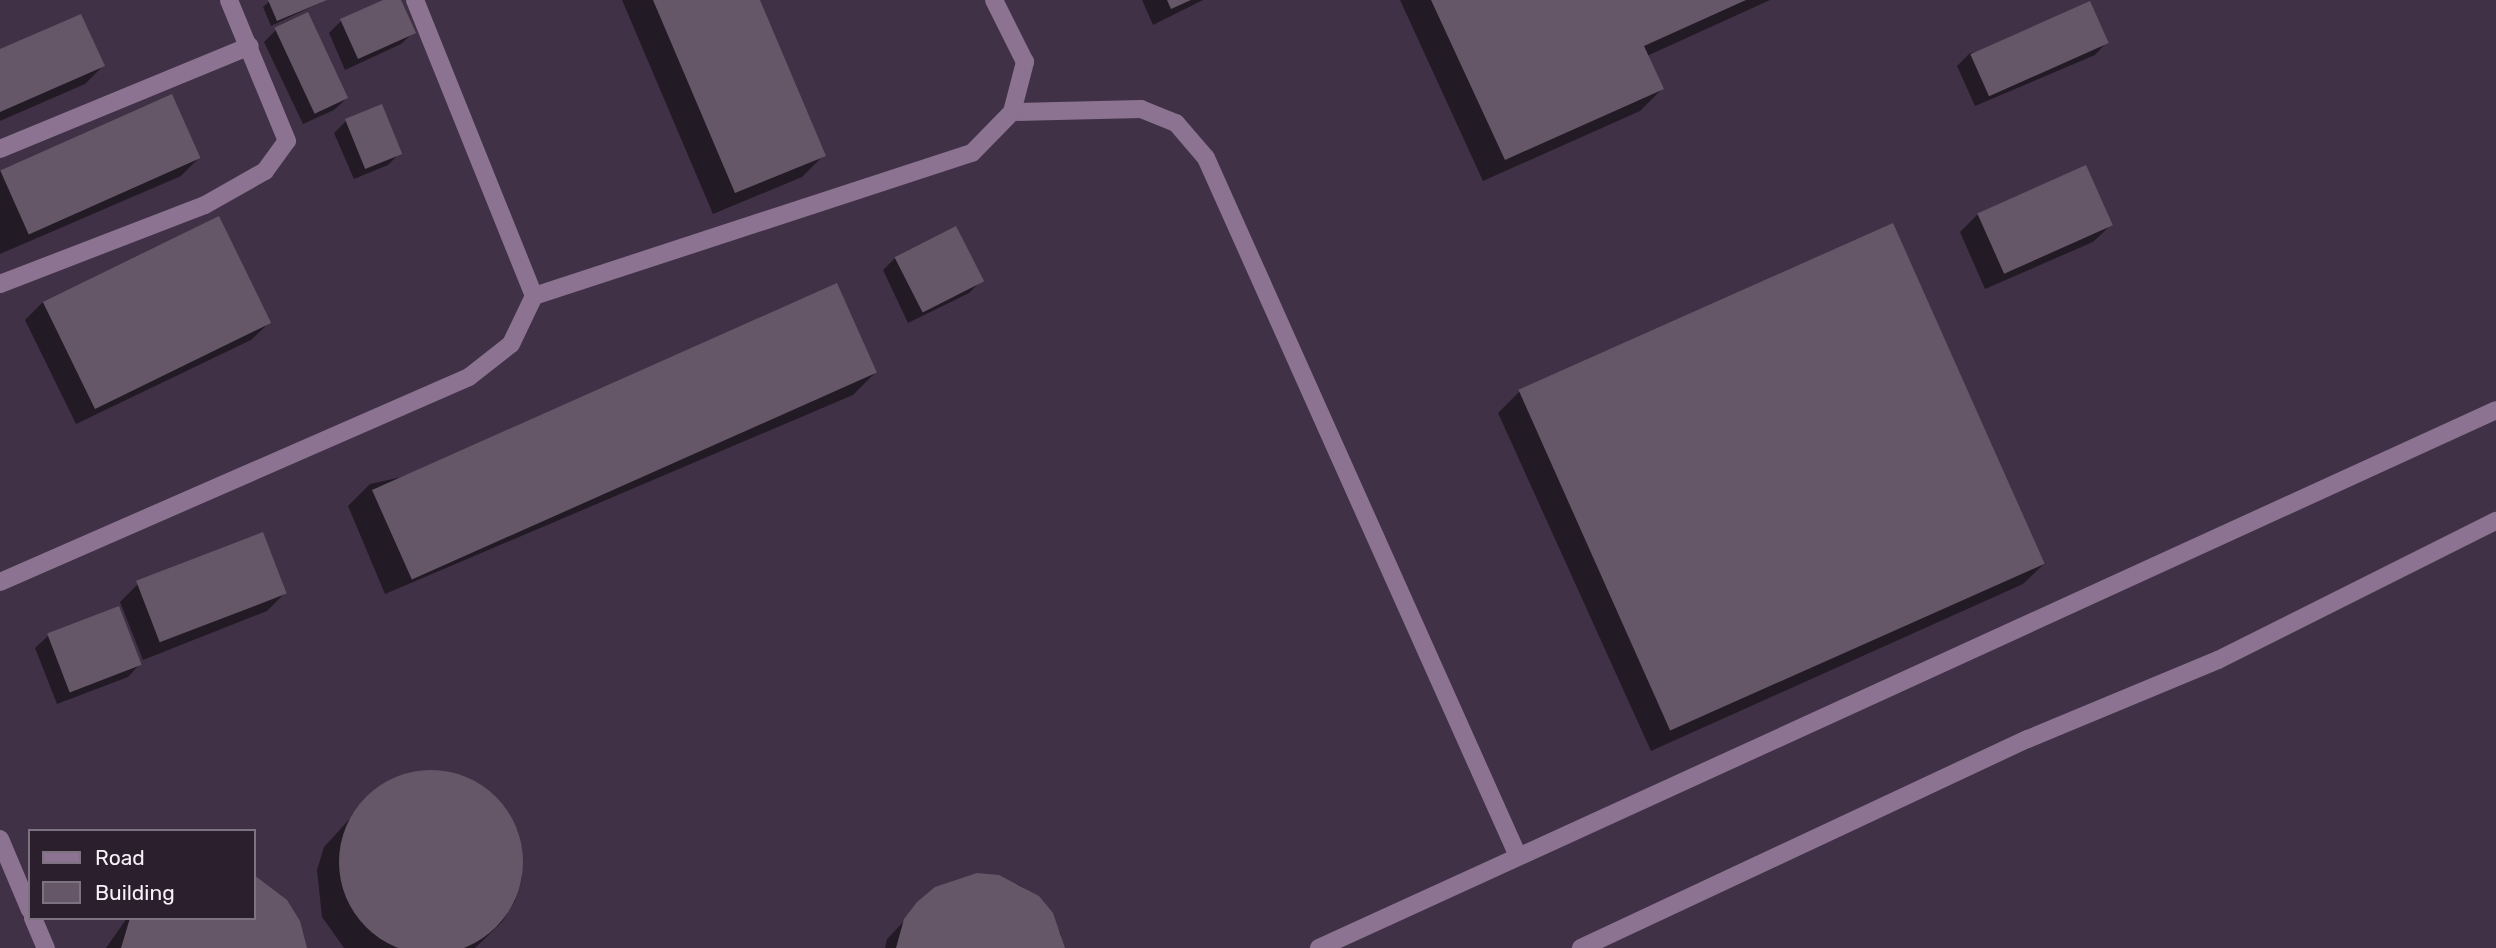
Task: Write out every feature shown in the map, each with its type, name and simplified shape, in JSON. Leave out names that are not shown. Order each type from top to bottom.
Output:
[{"type":"lane","points":[[0,284],[205,205],[265,171],[287,141],[229,0]]},
{"type":"lane","points":[[415,0],[534,296]]},
{"type":"lane","points":[[0,582],[469,377],[511,344],[534,296],[972,153],[1012,111],[1025,62],[994,0]]},
{"type":"lane","points":[[0,149],[250,46]]},
{"type":"lane","points":[[1012,111],[1141,109],[1176,123],[1206,158],[1517,854]]},
{"type":"lane","points":[[1319,948],[1517,854],[2496,410]]},
{"type":"lane","points":[[1581,948],[2028,739],[2218,660],[2496,521]]},
{"type":"lane","points":[[0,839],[28,906]]},
{"type":"lane","points":[[34,920],[46,948]]},
{"type":"shaded area","points":[[0,0],[2496,0],[2496,948],[0,948]]},
{"type":"building","points":[[268,0],[327,0],[277,21]]},
{"type":"building","points":[[383,0],[401,0],[416,33],[358,59],[340,19]]},
{"type":"building","points":[[653,0],[760,0],[826,156],[735,193]]},
{"type":"building","points":[[1167,0],[1191,0],[1171,9]]},
{"type":"building","points":[[1431,0],[1746,0],[1644,46],[1664,89],[1505,160]]},
{"type":"building","points":[[2090,1],[2109,43],[1989,96],[1970,54]]},
{"type":"building","points":[[308,12],[348,98],[315,114],[274,28]]},
{"type":"building","points":[[81,14],[105,66],[0,112],[0,49]]},
{"type":"building","points":[[172,94],[200,158],[29,234],[0,170]]},
{"type":"building","points":[[382,104],[402,154],[365,169],[345,119]]},
{"type":"building","points":[[2086,165],[2113,225],[2004,274],[1977,213]]},
{"type":"building","points":[[219,216],[271,323],[95,409],[43,302]]},
{"type":"building","points":[[1893,223],[2045,564],[1670,731],[1518,390]]},
{"type":"building","points":[[956,226],[984,281],[923,313],[895,257]]},
{"type":"building","points":[[837,283],[877,373],[412,580],[372,490]]},
{"type":"building","points":[[263,532],[287,594],[160,642],[136,581]]},
{"type":"building","points":[[119,606],[142,665],[70,692],[47,634]]},
{"type":"building","points":[[413,771],[449,771],[482,785],[508,811],[522,844],[522,880],[508,913],[482,939],[460,949],[402,949],[380,939],[354,913],[340,880],[340,844],[354,811],[380,785]]},
{"type":"building","points":[[977,873],[999,875],[1039,896],[1053,913],[1065,948],[896,948],[904,919],[917,902],[935,887]]},
{"type":"building","points":[[256,877],[287,900],[300,921],[307,948],[121,948],[129,920],[256,920]]}]
